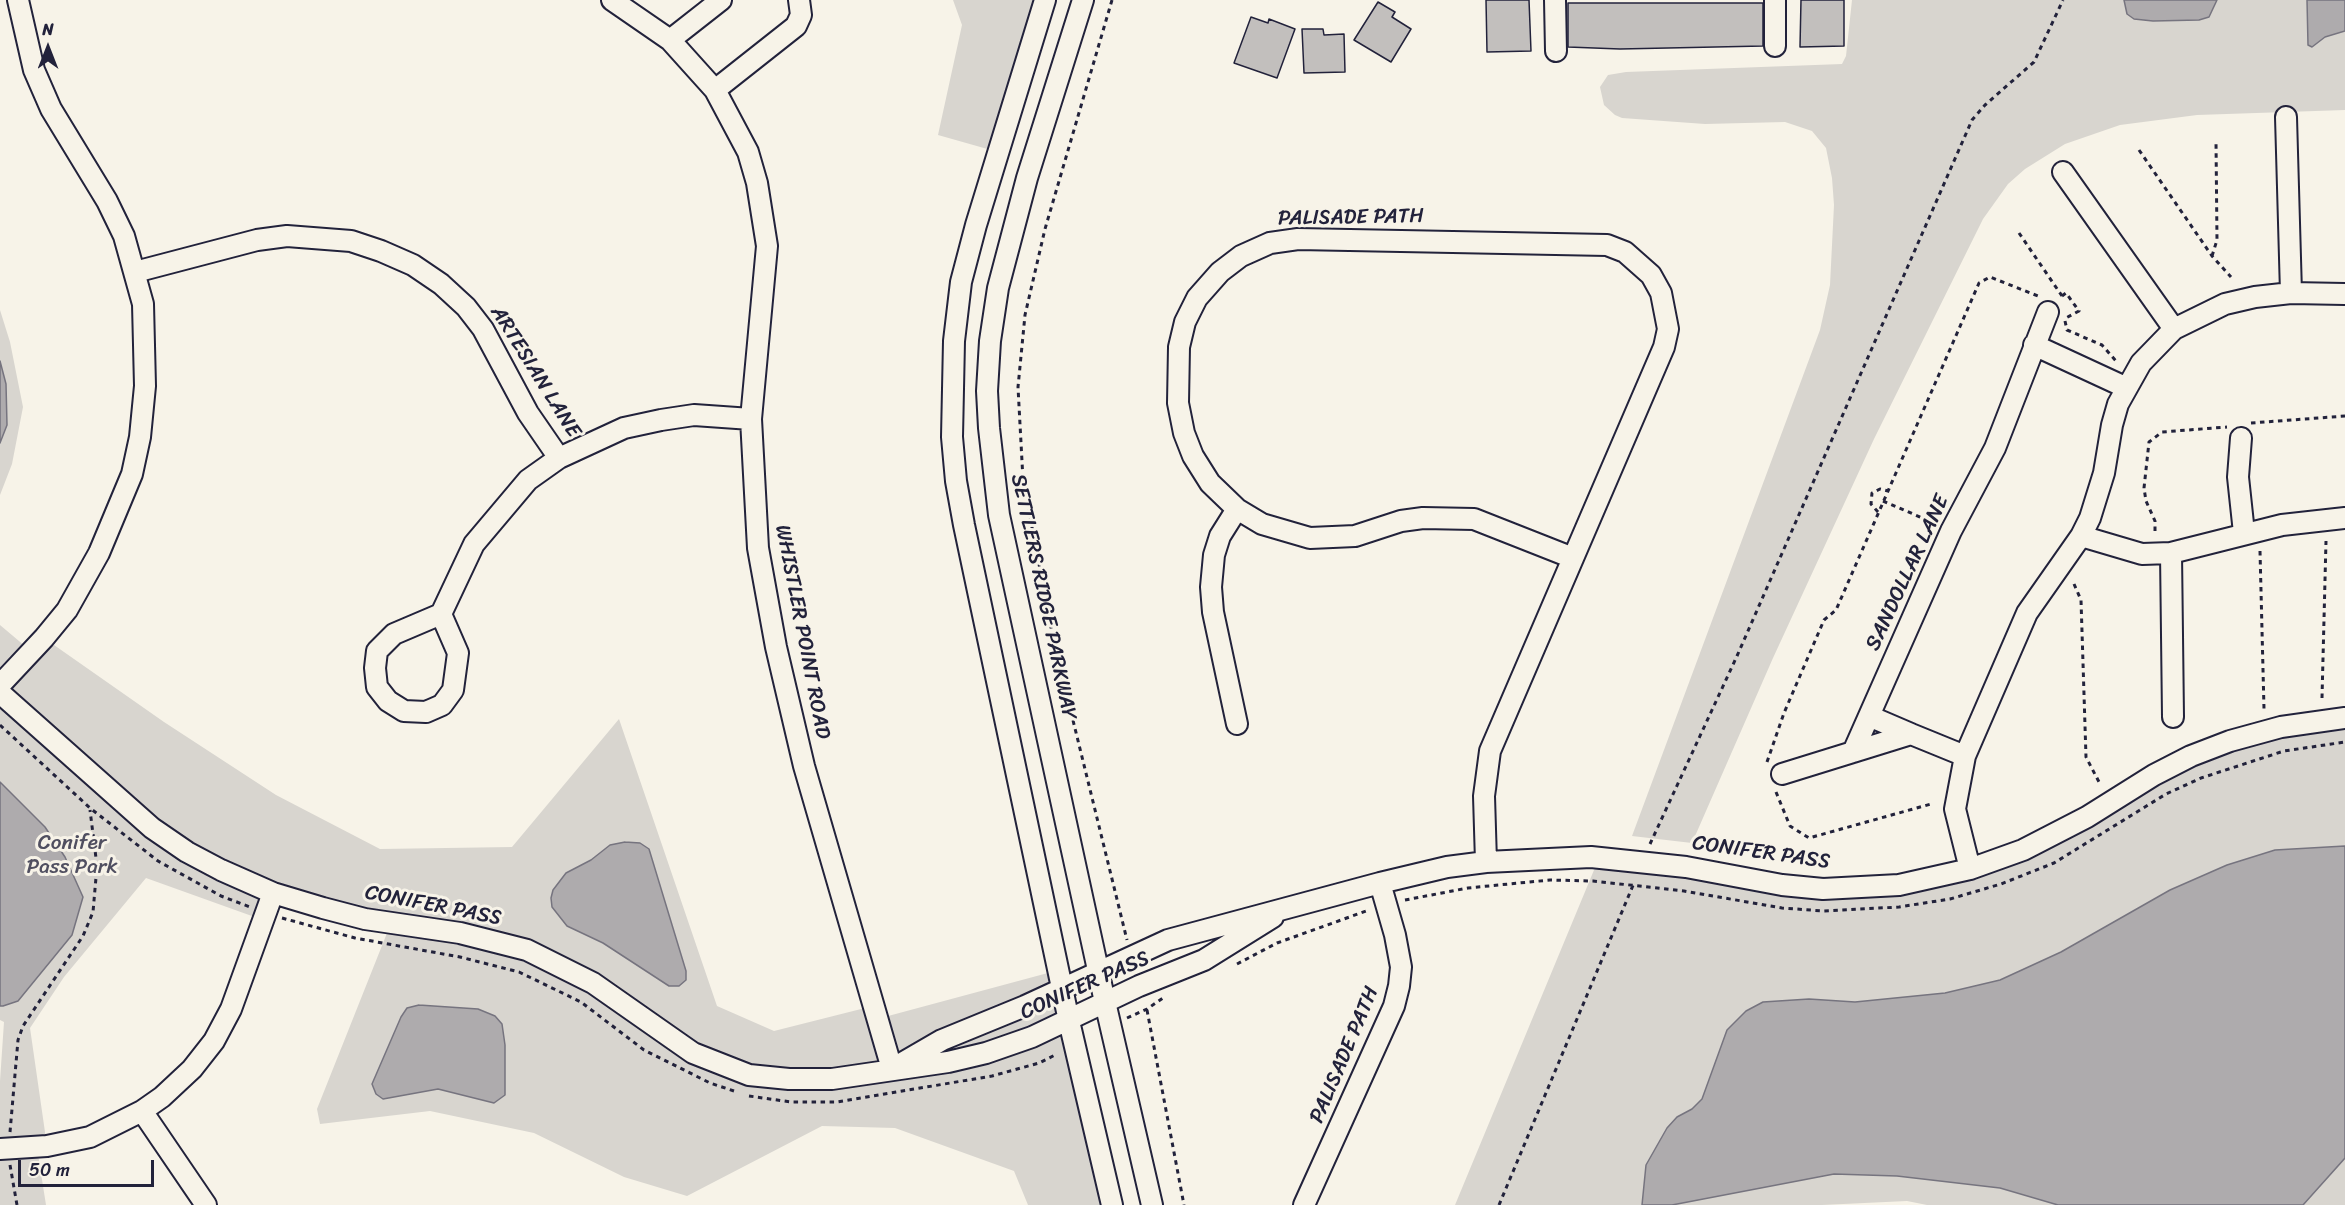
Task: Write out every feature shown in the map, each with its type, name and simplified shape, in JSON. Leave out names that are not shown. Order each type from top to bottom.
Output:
[{"type":"street","points":[[0,685],[44,638],[86,580],[118,513],[132,474],[140,437],[145,386],[143,304],[124,236],[107,201],[70,143],[46,99],[24,35],[18,0]]},
{"type":"street","name":"WHISTLER POINT ROAD","points":[[612,0],[670,40],[716,90],[748,152],[764,211],[767,268],[751,419],[758,548],[776,646],[804,766],[892,1069]]},
{"type":"street","points":[[670,40],[721,0]]},
{"type":"street","points":[[716,90],[796,26],[801,15],[800,0]]},
{"type":"street","points":[[1045,0],[976,225],[962,282],[954,341],[952,406],[956,481],[1062,989],[1112,1205]]},
{"type":"street","name":"SETTLERS RIDGE PARKWAY","points":[[1083,0],[1009,241],[992,331],[987,392],[992,471],[999,515],[1098,972],[1152,1205]]},
{"type":"street","points":[[1556,0],[1556,51]]},
{"type":"street","points":[[1775,0],[1775,46]]},
{"type":"street","points":[[2286,117],[2291,293]]},
{"type":"street","points":[[2063,172],[2174,329]]},
{"type":"street","name":"ARTESIAN LANE","points":[[135,272],[257,240],[287,236],[351,241],[413,265],[441,284],[466,307],[483,329],[528,413],[559,458]]},
{"type":"street","name":"PALISADE PATH","points":[[1486,862],[1484,796],[1490,751],[1664,347],[1668,329],[1661,293],[1651,276],[1625,252],[1607,245],[1298,239],[1270,243],[1241,256],[1220,273],[1197,298],[1189,314],[1179,347],[1178,403],[1184,433],[1193,456],[1210,483],[1237,509],[1262,524],[1310,538],[1355,536],[1401,521],[1423,518],[1474,519],[1573,558]]},
{"type":"street","points":[[1970,869],[1955,809],[1965,756],[2027,613],[2080,536],[2097,498],[2112,425],[2127,388],[2141,363],[2174,329],[2225,304],[2255,297],[2291,293],[2345,294]]},
{"type":"street","name":"SANDOLLAR LANE","points":[[1853,752],[1951,531],[1995,448],[2034,345],[2054,311]]},
{"type":"street","points":[[2034,345],[2127,388]]},
{"type":"street","points":[[441,614],[458,653],[453,690],[442,705],[426,712],[404,711],[388,702],[377,687],[375,668],[377,651],[394,634],[441,614],[474,544],[528,480],[559,458],[624,428],[694,415],[751,419]]},
{"type":"street","points":[[2241,438],[2238,477],[2244,533]]},
{"type":"street","points":[[1237,509],[1225,526],[1216,546],[1211,587],[1213,612],[1238,724]]},
{"type":"street","points":[[2080,536],[2142,554],[2171,553],[2282,525],[2345,518]]},
{"type":"street","points":[[2171,553],[2173,717]]},
{"type":"street","name":"CONIFER PASS","points":[[0,693],[152,828],[187,852],[273,893],[365,919],[460,933],[527,950],[593,983],[693,1053],[748,1075],[789,1079],[832,1079],[948,1062],[986,1053],[1069,1021],[1105,1002],[1204,960],[1284,910]]},
{"type":"street","points":[[1869,716],[1965,756]]},
{"type":"street","name":"CONIFER PASS","points":[[892,1069],[942,1040],[1062,989],[1168,940],[1380,883],[1447,867],[1486,862],[1591,857],[1635,860],[1782,885],[1823,889],[1899,885],[1970,869],[2052,836],[2087,817],[2121,794],[2191,756],[2281,727],[2345,718]]},
{"type":"street","points":[[1774,776],[1911,734]]},
{"type":"street","name":"PALISADE PATH","points":[[1304,1205],[1394,1006],[1399,987],[1401,967],[1395,935],[1380,883]]},
{"type":"street","points":[[5,1149],[67,1143],[90,1137],[142,1111],[162,1097],[192,1070],[214,1041],[231,1009],[273,893]]},
{"type":"street","points":[[142,1111],[206,1205]]},
{"type":"path","points":[[1112,0],[1045,229],[1024,315],[1018,387],[1023,480],[1054,643],[1125,934]]},
{"type":"path","points":[[1652,840],[1737,657],[1972,120],[1985,105],[2034,62],[2063,0]]},
{"type":"path","points":[[2212,256],[2217,240],[2216,142]]},
{"type":"path","points":[[2139,150],[2212,256],[2231,277]]},
{"type":"path","points":[[2019,233],[2062,296]]},
{"type":"path","points":[[1931,804],[1809,838],[1790,826],[1767,757],[1801,672],[1824,620],[1836,610],[1979,283],[1990,277],[2040,297],[2054,311],[2067,330],[2102,345],[2116,361]]},
{"type":"path","points":[[2054,311],[2079,311],[2066,293]]},
{"type":"path","points":[[2155,531],[2155,521],[2146,501],[2144,488],[2146,452],[2153,437],[2162,432]]},
{"type":"path","points":[[1878,513],[1870,504],[1872,494],[1880,489],[1888,491]]},
{"type":"path","points":[[1883,501],[1951,531]]},
{"type":"path","points":[[2322,698],[2326,541]]},
{"type":"path","points":[[2260,551],[2264,709]]},
{"type":"path","points":[[2074,584],[2081,600],[2086,757],[2099,782]]},
{"type":"path","points":[[0,725],[90,808],[158,861],[221,896],[266,913],[355,938],[460,957],[519,972],[581,1002],[655,1056],[710,1083],[737,1092]]},
{"type":"path","points":[[18,1205],[5,1149],[18,1040],[22,1026],[83,936],[93,912],[97,866],[90,808]]},
{"type":"path","points":[[1499,1205],[1633,885]]},
{"type":"path","points":[[1147,1009],[1184,1205]]},
{"type":"path","points":[[747,1095],[791,1102],[837,1102],[992,1076],[1039,1063]]},
{"type":"green space","points":[[953,0],[1045,0],[998,152],[938,135],[962,25]]},
{"type":"green space","points":[[1852,0],[2345,0],[2345,110],[2197,115],[2120,125],[2065,144],[2025,169],[2008,184],[1983,219],[1874,439],[1773,658],[1692,843],[1632,836],[1820,330],[1830,285],[1834,205],[1826,148],[1812,131],[1785,122],[1705,124],[1622,118],[1604,105],[1600,87],[1608,75],[1626,72],[1842,64],[1846,56]]},
{"type":"green space","points":[[0,310],[10,342],[23,407],[12,464],[0,495]]},
{"type":"green space","name":"Conifer Pass Park","points":[[0,625],[32,652],[44,638],[164,722],[276,795],[380,849],[512,847],[619,719],[717,1006],[774,1031],[873,1006],[877,1019],[1059,970],[1112,1205],[1028,1205],[1014,1171],[895,1128],[822,1126],[687,1196],[624,1177],[534,1133],[430,1111],[320,1124],[317,1109],[391,923],[273,893],[263,920],[146,878],[64,977],[30,1028],[47,1146],[37,1148],[46,1205],[0,1205],[0,1081],[4,1022],[0,1020]]},
{"type":"green space","points":[[2345,718],[2345,1205],[1927,1205],[1907,1201],[1822,1205],[1455,1205],[1599,858],[1823,889],[1992,861],[2191,756]]},
{"type":"shaded area","points":[[2124,0],[2217,0],[2209,17],[2199,20],[2153,21],[2134,19],[2127,14]]},
{"type":"shaded area","points":[[2307,0],[2345,0],[2345,31],[2325,37],[2312,47],[2308,45]]},
{"type":"shaded area","points":[[0,361],[6,384],[7,425],[0,443]]},
{"type":"shaded area","points":[[0,782],[45,827],[65,857],[83,897],[72,935],[18,1001],[3,1006],[0,1006]]},
{"type":"shaded area","points":[[625,842],[640,843],[649,849],[686,971],[686,980],[679,986],[669,986],[603,943],[567,926],[552,907],[553,890],[566,873],[591,860],[610,845]]},
{"type":"shaded area","points":[[2345,846],[2345,1158],[2303,1205],[2058,1205],[2000,1188],[1897,1176],[1834,1174],[1672,1205],[1642,1205],[1646,1165],[1667,1128],[1677,1117],[1692,1109],[1702,1099],[1727,1030],[1746,1011],[1763,1002],[1809,999],[1855,1002],[1945,993],[2000,980],[2061,952],[2170,890],[2227,865],[2275,850]]},
{"type":"shaded area","points":[[419,1005],[478,1009],[495,1016],[502,1024],[505,1045],[505,1095],[494,1103],[438,1089],[383,1099],[376,1094],[372,1084],[401,1017],[407,1008]]},
{"type":"building","points":[[1486,0],[1529,0],[1531,51],[1487,52]]},
{"type":"building","points":[[1801,0],[1844,0],[1844,46],[1800,47]]},
{"type":"building","points":[[1378,2],[1395,12],[1392,17],[1411,29],[1391,62],[1354,40]]},
{"type":"building","points":[[1568,3],[1763,3],[1763,46],[1620,49],[1568,47]]},
{"type":"building","points":[[1251,17],[1268,23],[1269,19],[1295,29],[1277,78],[1234,63]]},
{"type":"building","points":[[1302,29],[1323,29],[1324,35],[1344,34],[1345,72],[1304,73]]}]
